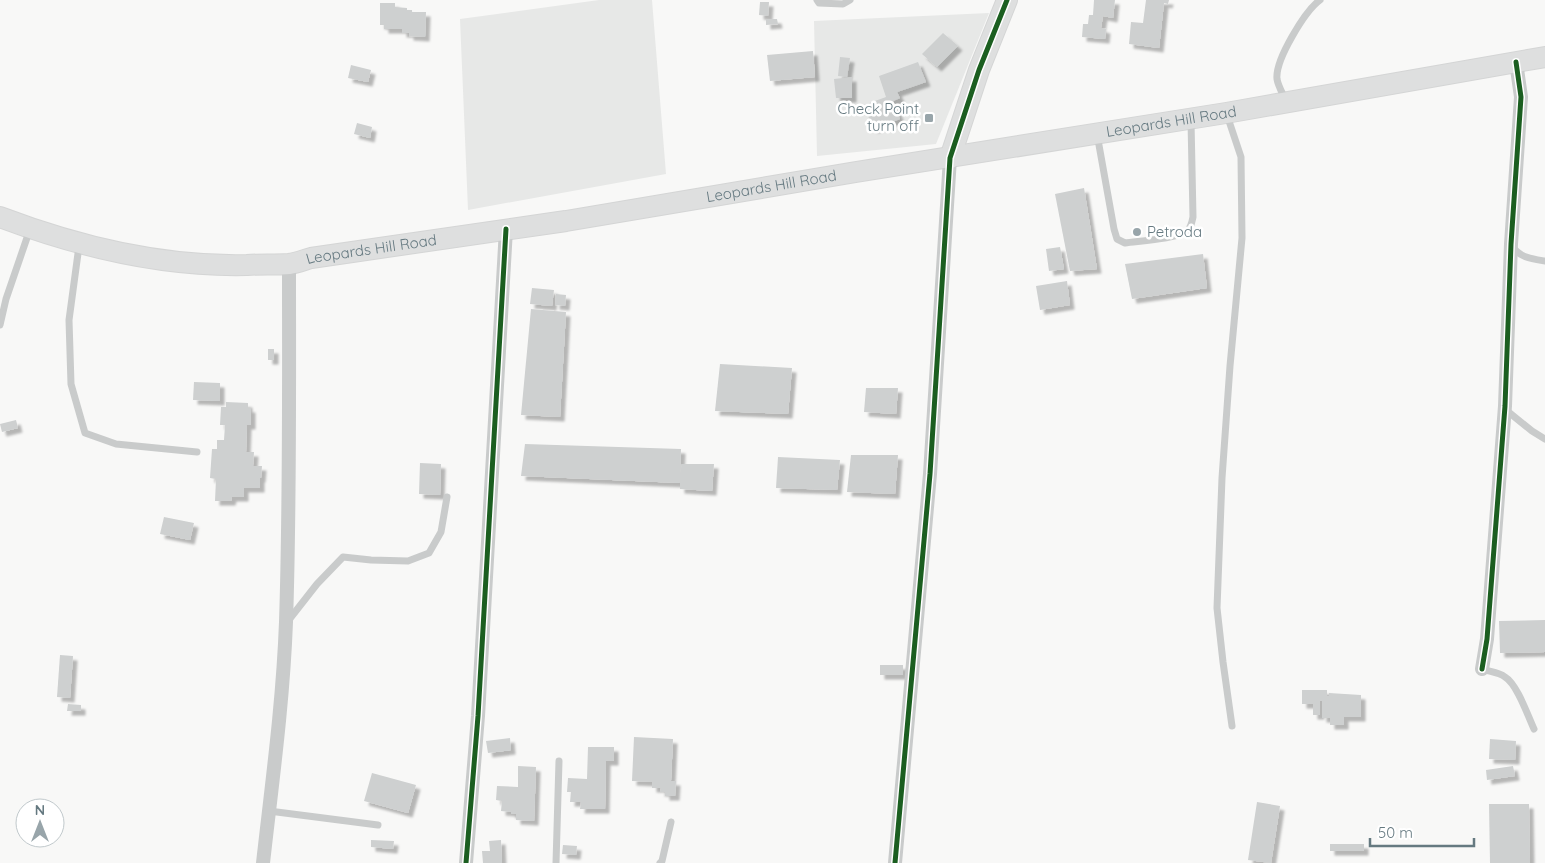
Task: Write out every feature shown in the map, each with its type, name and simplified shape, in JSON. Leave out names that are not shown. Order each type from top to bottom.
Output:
[{"type":"main road","points":[[950,158],[979,70],[1007,0]]},
{"type":"main road","name":"Leopards Hill Road","points":[[0,217],[80,243],[144,258],[216,265],[289,264],[311,258],[566,221],[1226,113],[1545,57]]},
{"type":"street","points":[[1482,669],[1487,639],[1505,406],[1510,244],[1521,97],[1516,62]]},
{"type":"street","points":[[895,863],[930,474],[950,158]]},
{"type":"street","points":[[466,863],[478,706],[506,229]]},
{"type":"street","points":[[263,863],[280,719],[286,623],[289,264]]},
{"type":"lane","points":[[817,0],[818,3],[843,4],[850,0]]},
{"type":"lane","points":[[1286,102],[1277,79],[1279,62],[1299,25],[1320,0]]},
{"type":"lane","points":[[1226,113],[1241,157],[1242,238],[1222,478],[1217,608],[1232,726]]},
{"type":"lane","points":[[1097,133],[1117,239],[1124,243],[1177,236],[1188,231],[1193,217],[1190,118]]},
{"type":"lane","points":[[0,324],[6,299],[30,228]]},
{"type":"lane","points":[[80,243],[70,320],[70,384],[85,433],[116,444],[197,452]]},
{"type":"lane","points":[[1510,244],[1516,253],[1528,258],[1545,261]]},
{"type":"lane","points":[[1505,406],[1506,410],[1516,420],[1545,439]]},
{"type":"lane","points":[[286,623],[317,584],[343,557],[408,561],[429,554],[441,532],[447,497]]},
{"type":"lane","points":[[1482,669],[1508,678],[1534,729]]},
{"type":"lane","points":[[556,863],[559,760]]},
{"type":"lane","points":[[269,811],[378,825]]},
{"type":"lane","points":[[660,863],[671,822]]},
{"type":"shaded area","points":[[599,0],[652,0],[666,174],[468,210],[460,19]]},
{"type":"shaded area","points":[[989,13],[936,144],[817,156],[814,21]]},
{"type":"building","points":[[1094,0],[1115,0],[1113,18],[1103,16],[1101,28],[1106,29],[1105,39],[1082,37],[1083,24],[1088,24],[1089,15],[1093,15]]},
{"type":"building","points":[[1146,0],[1169,0],[1168,4],[1164,3],[1159,48],[1129,44],[1131,22],[1143,23]]},
{"type":"building","points":[[760,2],[769,2],[768,16],[759,15]]},
{"type":"building","points":[[380,3],[395,3],[395,7],[407,8],[407,10],[412,10],[412,12],[426,12],[425,37],[409,36],[409,33],[402,33],[402,29],[384,29],[384,25],[380,25]]},
{"type":"building","points":[[766,19],[777,19],[778,24],[766,25]]},
{"type":"building","points":[[943,33],[958,46],[937,67],[922,54]]},
{"type":"building","points":[[813,51],[815,77],[770,81],[767,55]]},
{"type":"building","points":[[840,57],[850,58],[847,77],[838,76]]},
{"type":"building","points":[[918,62],[926,82],[897,92],[900,98],[893,101],[900,119],[873,129],[864,105],[886,97],[879,76]]},
{"type":"building","points":[[351,65],[371,70],[368,82],[348,78]]},
{"type":"building","points":[[852,77],[852,98],[836,98],[834,79]]},
{"type":"building","points":[[357,123],[372,127],[370,138],[354,134]]},
{"type":"building","points":[[1084,188],[1097,269],[1070,271],[1055,194]]},
{"type":"building","points":[[1060,247],[1064,269],[1049,271],[1046,249]]},
{"type":"building","points":[[1203,254],[1207,288],[1132,299],[1125,264]]},
{"type":"building","points":[[1067,281],[1070,305],[1040,310],[1036,286]]},
{"type":"building","points":[[532,288],[554,290],[552,306],[530,304]]},
{"type":"building","points":[[556,294],[566,295],[565,306],[555,305]]},
{"type":"building","points":[[531,309],[566,312],[560,417],[521,415]]},
{"type":"building","points":[[268,349],[274,349],[274,360],[268,360]]},
{"type":"building","points":[[720,364],[792,368],[788,414],[715,411]]},
{"type":"building","points":[[194,382],[220,383],[220,401],[193,400]]},
{"type":"building","points":[[866,388],[898,388],[896,414],[864,412]]},
{"type":"building","points":[[226,402],[248,403],[248,408],[251,408],[251,425],[247,425],[246,452],[254,452],[253,466],[262,466],[260,488],[244,488],[244,497],[232,497],[231,501],[215,501],[216,479],[210,478],[212,449],[217,449],[217,440],[224,440],[225,425],[220,425],[221,407],[226,407]]},
{"type":"building","points":[[16,420],[18,428],[2,432],[0,424]]},
{"type":"building","points":[[525,444],[681,449],[680,474],[682,464],[714,464],[712,491],[680,489],[680,483],[521,476]]},
{"type":"building","points":[[851,455],[898,455],[895,494],[847,492]]},
{"type":"building","points":[[778,457],[840,460],[837,490],[776,488]]},
{"type":"building","points":[[420,463],[441,464],[440,495],[419,494]]},
{"type":"building","points":[[164,517],[194,523],[190,540],[160,534]]},
{"type":"building","points":[[1545,620],[1545,652],[1500,653],[1499,621]]},
{"type":"building","points":[[60,655],[73,656],[70,698],[57,697]]},
{"type":"building","points":[[880,665],[903,665],[903,675],[880,675]]},
{"type":"building","points":[[1302,690],[1327,690],[1327,696],[1329,696],[1329,693],[1361,695],[1361,717],[1344,717],[1344,725],[1330,725],[1330,718],[1322,718],[1322,701],[1320,701],[1320,715],[1313,715],[1313,704],[1302,704]]},
{"type":"building","points":[[68,704],[81,705],[81,711],[67,711]]},
{"type":"building","points":[[634,737],[673,739],[671,781],[676,781],[675,796],[665,796],[665,792],[660,792],[661,788],[652,788],[652,782],[632,781]]},
{"type":"building","points":[[510,738],[511,750],[488,753],[486,741]]},
{"type":"building","points":[[1490,739],[1516,741],[1515,760],[1489,759]]},
{"type":"building","points":[[588,747],[614,747],[614,761],[606,761],[605,809],[580,809],[581,802],[570,802],[571,792],[567,792],[568,778],[587,779]]},
{"type":"building","points":[[518,766],[536,767],[534,821],[516,820],[516,814],[501,811],[502,801],[496,800],[497,786],[518,787]]},
{"type":"building","points":[[1513,766],[1515,776],[1487,780],[1486,770]]},
{"type":"building","points":[[372,773],[416,785],[408,813],[364,801]]},
{"type":"building","points":[[1257,802],[1280,806],[1271,863],[1248,860]]},
{"type":"building","points":[[1489,804],[1529,804],[1530,863],[1490,863]]},
{"type":"building","points":[[371,840],[394,841],[393,849],[371,847]]},
{"type":"building","points":[[501,840],[502,863],[483,863],[482,851],[490,851],[489,841]]},
{"type":"building","points":[[1330,844],[1364,844],[1364,851],[1330,851]]},
{"type":"building","points":[[563,845],[577,846],[576,855],[562,854]]},
{"type":"cycle path","points":[[895,863],[930,474],[950,158],[979,70],[1007,0]]},
{"type":"cycle path","points":[[1482,669],[1487,639],[1505,406],[1511,244],[1521,97],[1516,62]]},
{"type":"cycle path","points":[[466,863],[478,716],[506,229]]},
{"type":"place","name":"Check Point turn off","points":[[929,118]]},
{"type":"place","name":"Petroda","points":[[1137,232]]}]
